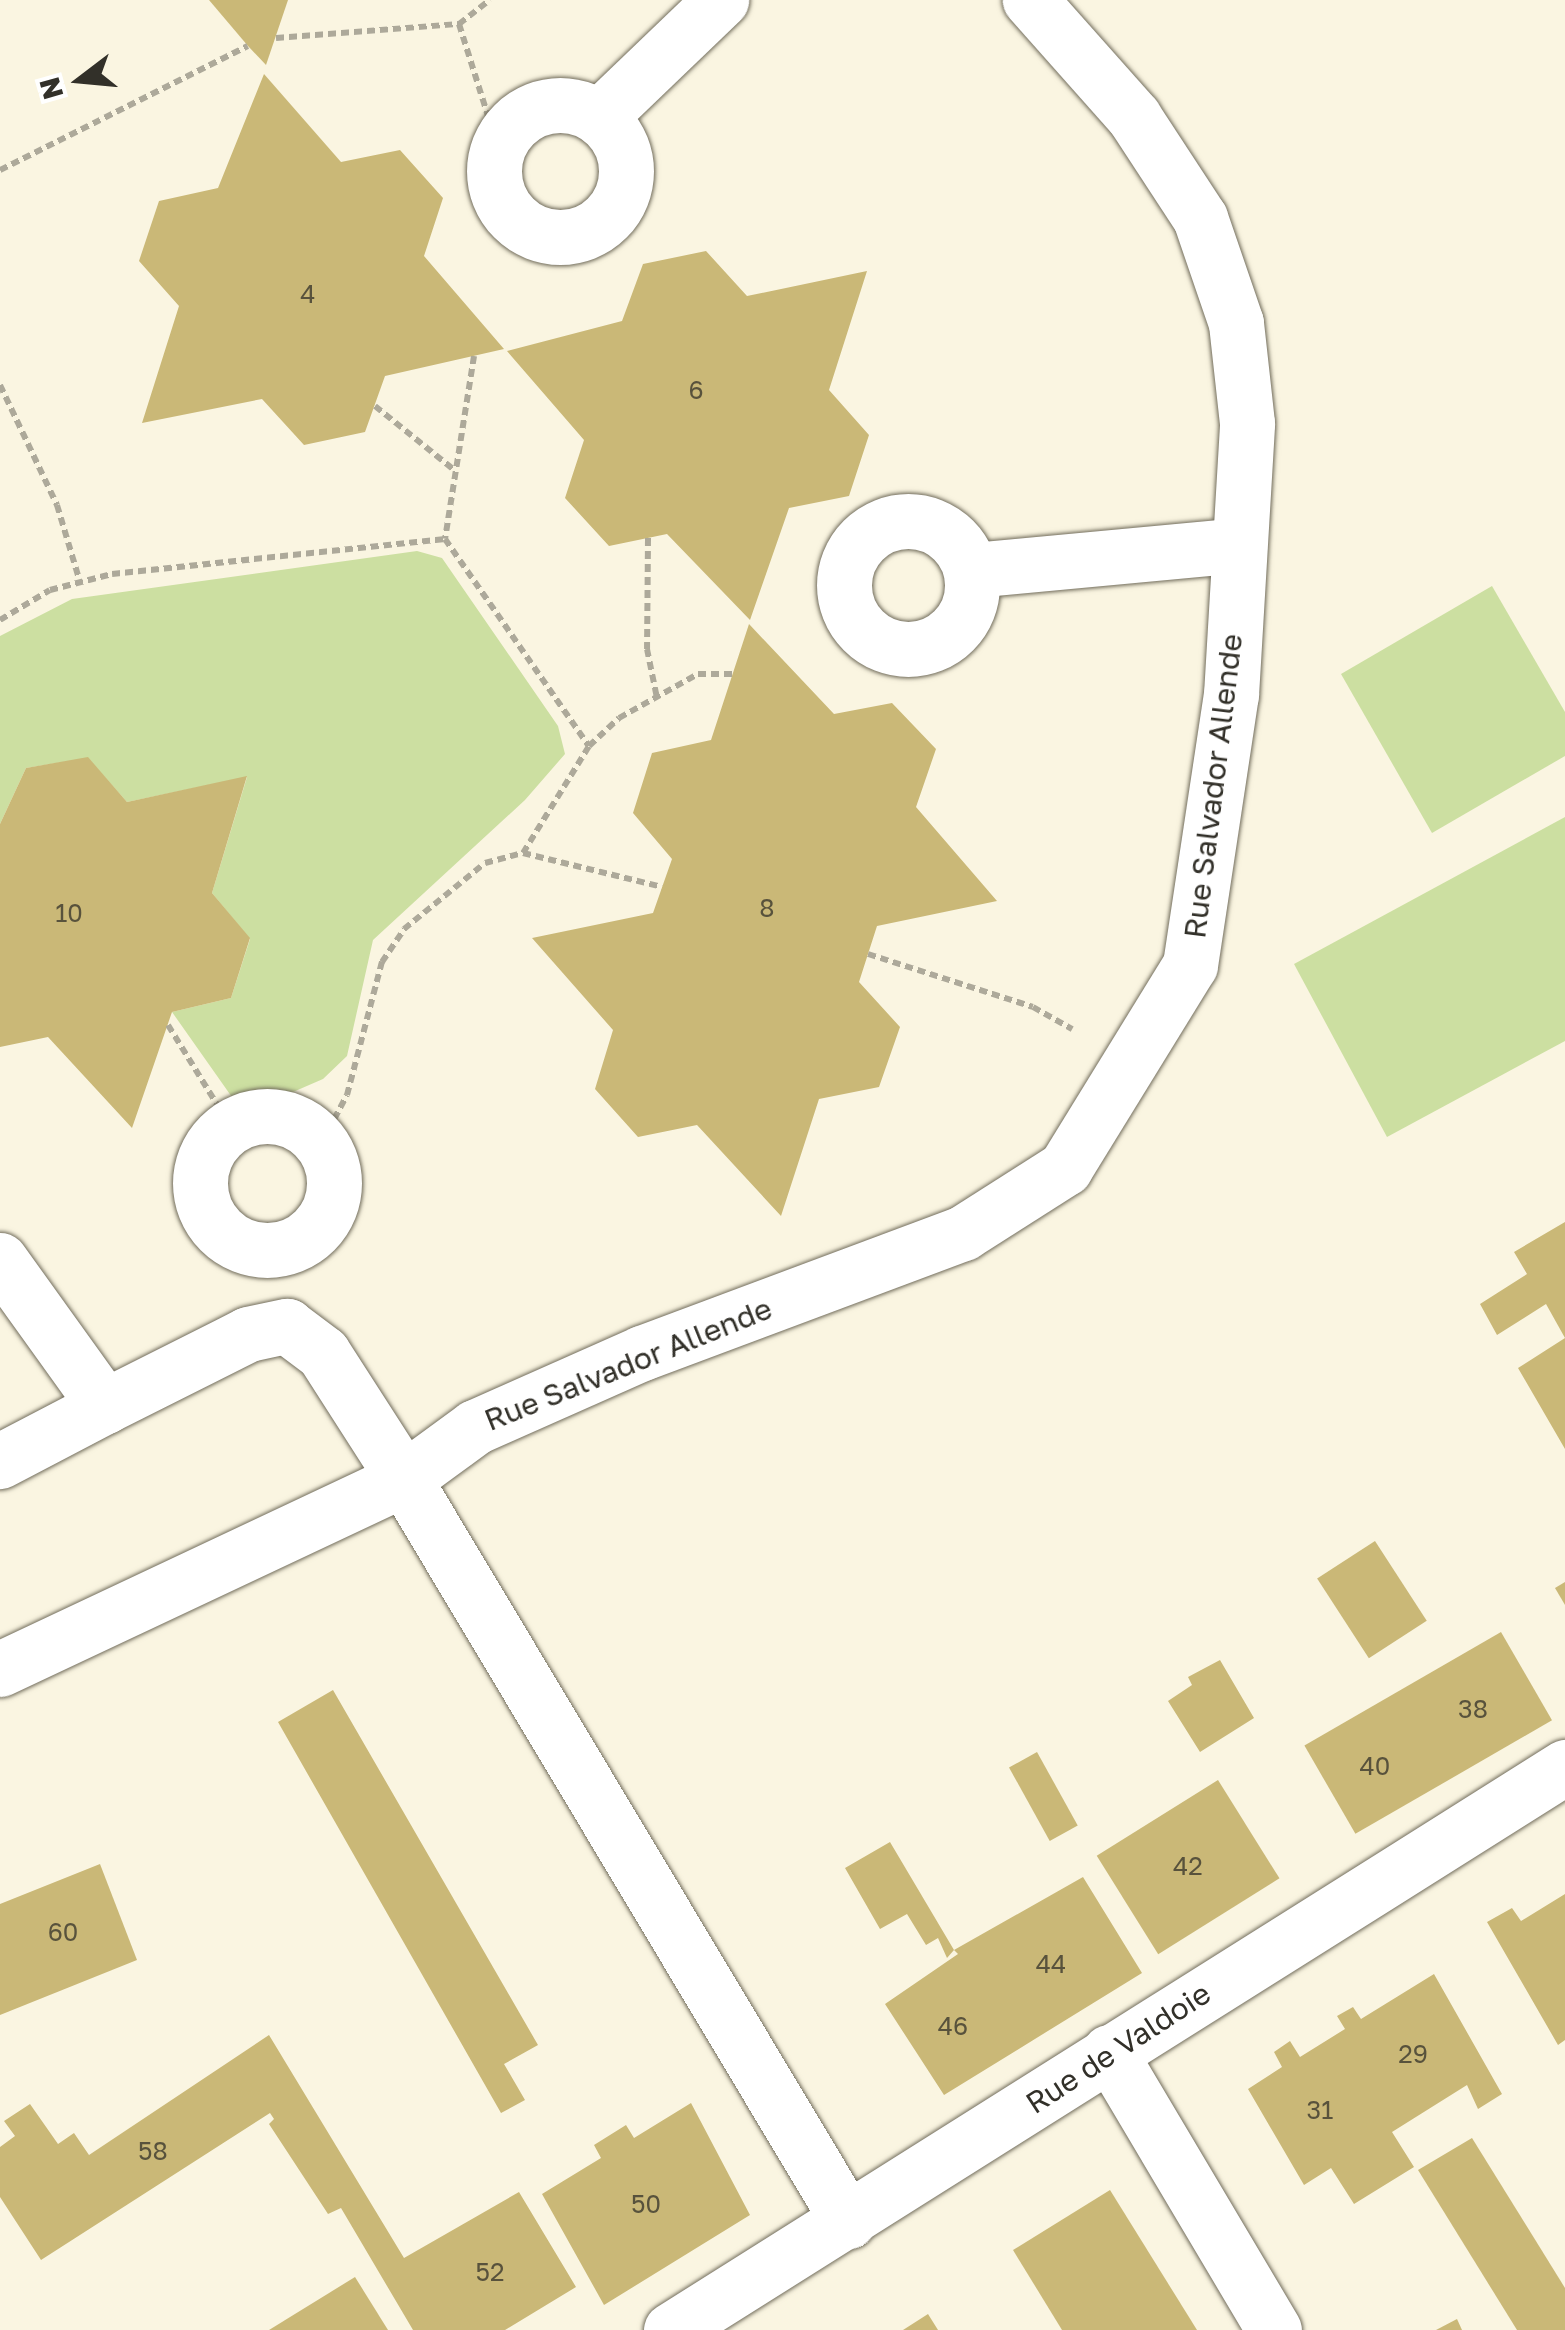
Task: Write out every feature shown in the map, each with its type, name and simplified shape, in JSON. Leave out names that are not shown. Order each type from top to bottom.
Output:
[{"type":"street","points":[[600,116],[721,0]]},
{"type":"street","name":"Rue Salvador Allende","points":[[0,1668],[404,1479],[475,1427],[642,1353],[963,1233],[1066,1168],[1190,965],[1230,695],[1247,424],[1236,323],[1200,218],[1134,117],[1030,0]]},
{"type":"street","points":[[545,104],[574,104],[600,116],[624,146],[626,187],[598,228],[564,239],[536,236],[506,214],[492,174],[505,130],[545,104]]},
{"type":"street","points":[[972,570],[1240,545]]},
{"type":"street","points":[[256,1115],[293,1119],[322,1142],[336,1182],[322,1223],[289,1248],[251,1250],[219,1232],[200,1199],[202,1162],[231,1127],[256,1115]]},
{"type":"street","points":[[287,1326],[289,1248]]},
{"type":"street","points":[[0,1260],[105,1406]]},
{"type":"street","points":[[0,1461],[248,1334],[287,1326],[323,1353],[404,1479],[848,2222]]},
{"type":"street","name":"Rue de Valdoie","points":[[671,2330],[848,2222],[1109,2052],[1565,1766]]},
{"type":"street","points":[[1109,2052],[1274,2330]]},
{"type":"path","points":[[276,38],[459,24],[490,0]]},
{"type":"path","points":[[459,24],[499,151]]},
{"type":"path","points":[[0,170],[248,46]]},
{"type":"path","points":[[474,356],[445,539],[589,746]]},
{"type":"path","points":[[0,384],[57,505],[80,582]]},
{"type":"path","points":[[376,406],[454,469]]},
{"type":"path","points":[[648,538],[647,649],[657,698]]},
{"type":"path","points":[[0,620],[50,590],[80,582],[445,539]]},
{"type":"path","points":[[523,853],[589,746],[619,718],[698,674],[732,674]]},
{"type":"path","points":[[322,1142],[347,1096],[382,962],[404,929],[485,863],[523,853],[662,887]]},
{"type":"path","points":[[868,954],[1033,1007],[1130,1062]]},
{"type":"path","points":[[168,1024],[231,1127]]},
{"type":"green space","points":[[417,551],[442,558],[558,726],[565,754],[525,800],[373,940],[347,1056],[323,1079],[293,1092],[263,1090],[234,1100],[172,1012],[231,998],[250,939],[212,893],[247,777],[127,802],[88,758],[26,768],[0,824],[0,636],[72,599]]},
{"type":"green space","points":[[1492,586],[1565,712],[1565,756],[1432,833],[1341,674]]},
{"type":"green space","points":[[1565,817],[1565,1041],[1387,1137],[1294,964]]},
{"type":"building","points":[[209,0],[288,0],[266,65],[248,46]]},
{"type":"building","points":[[264,74],[341,162],[400,150],[443,198],[424,256],[504,349],[385,376],[365,432],[304,445],[262,399],[142,423],[179,306],[139,261],[159,201],[218,188]]},
{"type":"building","points":[[706,251],[747,296],[867,271],[829,390],[869,435],[849,496],[789,508],[750,620],[667,534],[609,546],[565,498],[584,440],[507,351],[622,321],[643,264]]},
{"type":"building","points":[[749,624],[834,714],[892,703],[936,749],[916,807],[997,901],[877,926],[859,982],[900,1027],[879,1087],[819,1099],[781,1216],[697,1125],[638,1137],[595,1089],[613,1030],[532,938],[653,913],[672,859],[633,813],[652,753],[711,740]]},
{"type":"building","points":[[88,757],[127,802],[247,776],[212,893],[250,938],[231,998],[172,1012],[132,1128],[48,1037],[0,1047],[0,824],[26,768]]},
{"type":"building","points":[[1565,1222],[1565,1338],[1546,1304],[1497,1335],[1480,1304],[1527,1274],[1514,1252]]},
{"type":"building","points":[[1565,1338],[1565,1449],[1518,1368]]},
{"type":"building","points":[[1375,1541],[1427,1621],[1369,1658],[1317,1579]]},
{"type":"building","points":[[1565,1582],[1565,1605],[1555,1588]]},
{"type":"building","points":[[1501,1632],[1552,1720],[1355,1834],[1304,1745]]},
{"type":"building","points":[[1220,1660],[1254,1718],[1200,1752],[1168,1701],[1192,1685],[1188,1677]]},
{"type":"building","points":[[333,1690],[538,2045],[504,2064],[525,2100],[501,2113],[278,1722]]},
{"type":"building","points":[[1037,1752],[1078,1825],[1050,1841],[1009,1768]]},
{"type":"building","points":[[1218,1780],[1279,1878],[1158,1954],[1097,1856]]},
{"type":"building","points":[[890,1842],[954,1950],[947,1958],[938,1938],[926,1945],[907,1914],[880,1929],[845,1868]]},
{"type":"building","points":[[100,1864],[137,1960],[0,2015],[0,1904]]},
{"type":"building","points":[[1083,1877],[1142,1973],[944,2095],[885,2004],[958,1954],[954,1950]]},
{"type":"building","points":[[1565,1894],[1565,2040],[1558,2045],[1487,1922],[1512,1908],[1521,1921]]},
{"type":"building","points":[[1434,1974],[1502,2094],[1478,2109],[1467,2085],[1392,2132],[1414,2167],[1354,2204],[1331,2168],[1304,2185],[1248,2089],[1282,2067],[1274,2052],[1290,2041],[1300,2057],[1345,2029],[1337,2016],[1353,2007],[1361,2019]]},
{"type":"building","points":[[269,2035],[404,2258],[519,2192],[576,2287],[505,2330],[413,2330],[341,2208],[328,2214],[269,2124],[274,2119],[270,2113],[41,2260],[0,2197],[0,2147],[15,2136],[4,2121],[30,2104],[58,2144],[74,2133],[89,2155]]},
{"type":"building","points":[[691,2103],[750,2215],[604,2305],[542,2194],[601,2158],[594,2145],[626,2125],[634,2138]]},
{"type":"building","points":[[1472,2138],[1565,2288],[1565,2330],[1517,2330],[1418,2170]]},
{"type":"building","points":[[1110,2190],[1197,2330],[1062,2330],[1013,2250]]},
{"type":"building","points":[[355,2277],[388,2330],[269,2330]]},
{"type":"building","points":[[928,2314],[938,2330],[903,2330]]},
{"type":"building","points":[[1457,2319],[1462,2330],[1436,2330]]}]
